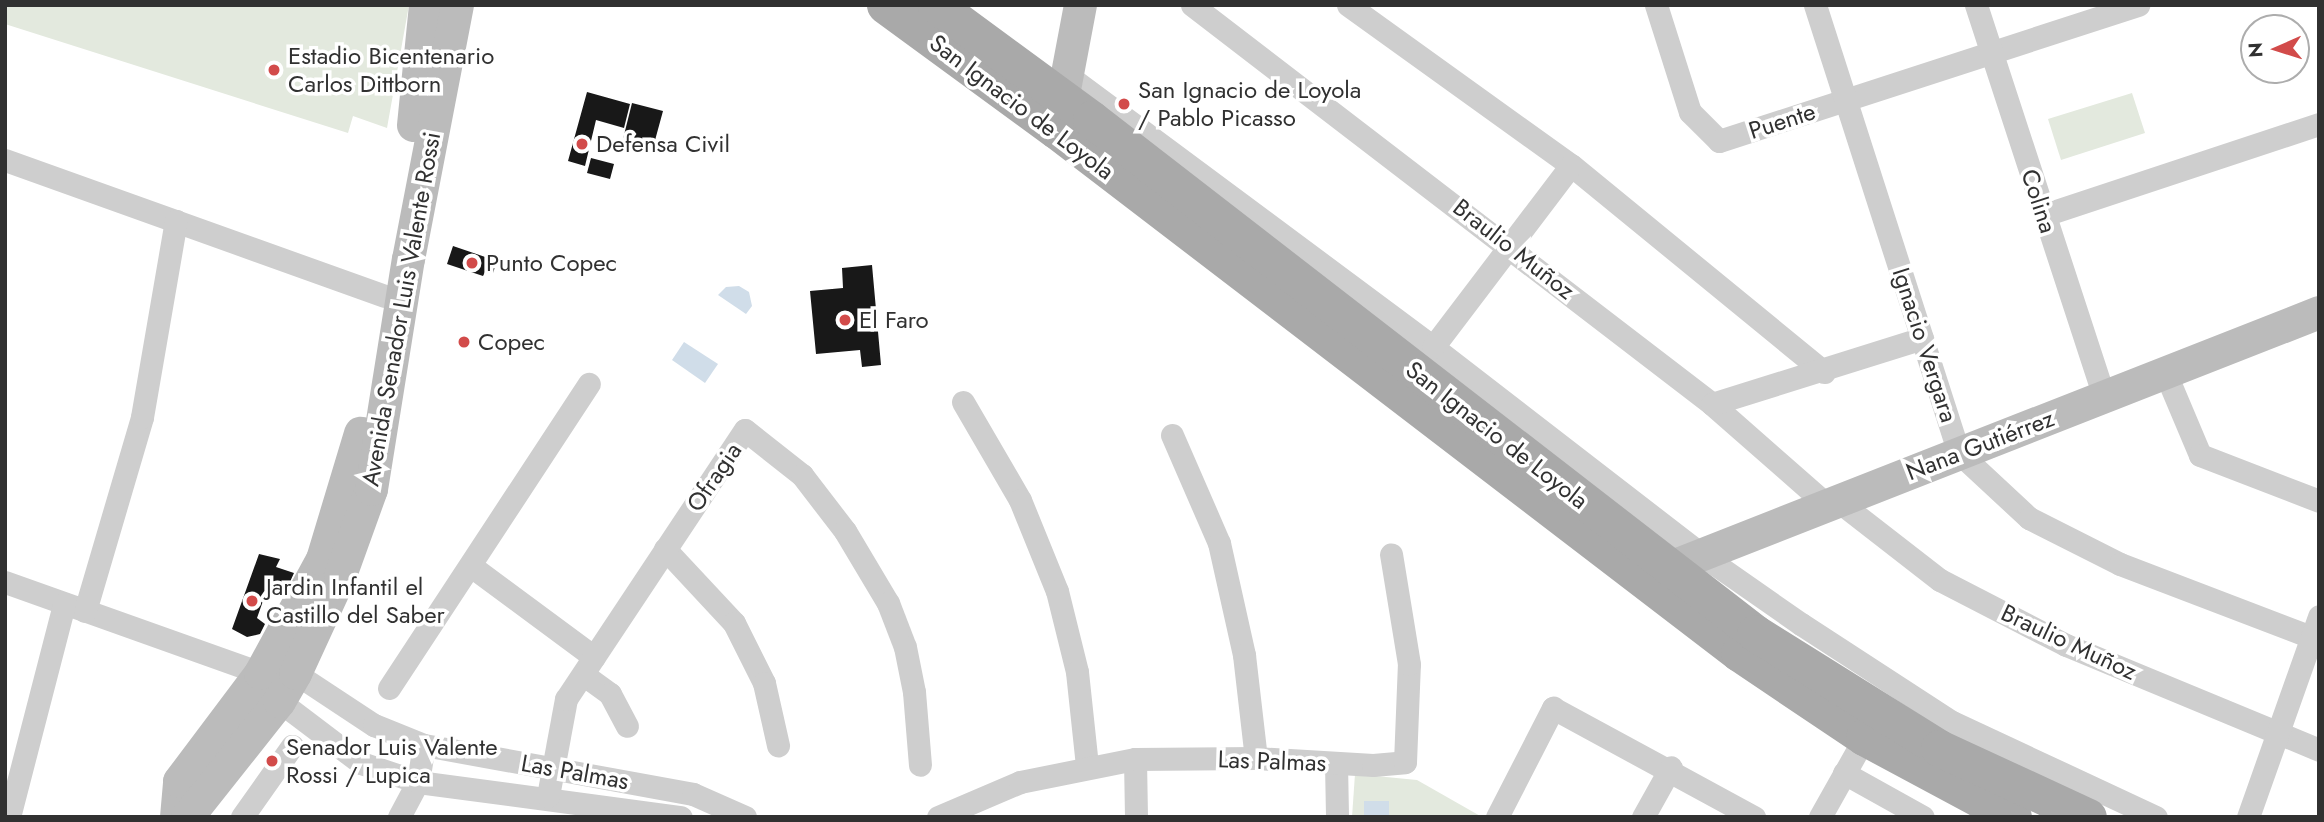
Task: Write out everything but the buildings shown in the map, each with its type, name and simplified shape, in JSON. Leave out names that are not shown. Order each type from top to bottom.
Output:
[{"type":"main road","name":"Avenida Senador Luis Valente Rossi","points":[[176,817],[179,781],[260,673],[322,559],[347,488],[367,406],[416,109],[425,5]]},
{"type":"main road","name":"Avenida Senador Luis Valente Rossi","points":[[187,817],[279,701],[295,673],[340,575],[371,489],[408,259],[457,5]]},
{"type":"main road","name":"San Ignacio de Loyola","points":[[885,5],[1062,101]]},
{"type":"main road","name":"San Ignacio de Loyola","points":[[936,5],[1670,567],[1872,726],[2013,817]]},
{"type":"main road","points":[[1062,101],[1080,5]]},
{"type":"main road","name":"Nana Gutiérrez","points":[[1670,567],[2319,312]]},
{"type":"main road","name":"San Ignacio de Loyola","points":[[1872,726],[1939,748],[2088,817]]},
{"type":"street","points":[[1348,5],[1571,164],[1824,372]]},
{"type":"street","name":"Puente","points":[[1656,5],[1690,112],[1719,141],[2138,5]]},
{"type":"street","name":"Ignacio Vergara","points":[[1815,5],[1959,453],[2029,518],[2120,564],[2316,632]]},
{"type":"street","name":"Colina","points":[[1976,5],[2104,396]]},
{"type":"street","name":"Braulio Muñoz","points":[[1202,7],[1512,246],[1832,503],[1940,580],[2066,645],[2319,750]]},
{"type":"street","name":"San Ignacio de Loyola","points":[[1062,101],[1433,346],[1670,567],[1952,722],[2156,817]]},
{"type":"street","points":[[2044,215],[2319,124]]},
{"type":"street","points":[[5,160],[384,296]]},
{"type":"street","points":[[1433,346],[1512,246],[1571,164]]},
{"type":"street","points":[[9,817],[74,607],[142,417],[176,221]]},
{"type":"street","points":[[1712,404],[1824,372],[1922,338]]},
{"type":"street","points":[[2165,372],[2200,455],[2319,501]]},
{"type":"street","points":[[389,688],[589,384]]},
{"type":"street","points":[[963,402],[1020,500],[1057,591],[1077,672],[1087,766]]},
{"type":"street","name":"Ofragia","points":[[548,796],[551,767],[566,699],[745,430],[774,450],[802,475],[845,531],[888,603],[905,647],[914,692],[920,765]]},
{"type":"street","points":[[1172,435],[1219,543],[1244,655],[1256,758]]},
{"type":"street","points":[[666,549],[734,623],[764,683],[778,745]]},
{"type":"street","name":"Las Palmas","points":[[938,817],[966,810],[1020,782],[1087,766],[1135,759],[1256,758],[1336,763],[1405,762],[1409,664],[1391,554]]},
{"type":"street","points":[[471,565],[589,666],[610,694],[627,726]]},
{"type":"street","points":[[5,582],[260,673],[295,673]]},
{"type":"street","points":[[2248,817],[2316,632]]},
{"type":"street","name":"Las Palmas","points":[[260,673],[279,701],[361,763],[418,782],[548,796],[681,817]]},
{"type":"street","name":"Las Palmas","points":[[295,673],[374,725],[424,745],[693,794],[745,817]]},
{"type":"street","points":[[1497,817],[1553,708],[1671,767],[1754,817]]},
{"type":"street","points":[[1820,817],[1872,726]]},
{"type":"street","points":[[399,817],[418,782],[424,745]]},
{"type":"street","points":[[242,817],[292,746]]},
{"type":"street","points":[[1135,759],[1136,817]]},
{"type":"street","points":[[1336,763],[1337,817]]},
{"type":"street","points":[[1643,817],[1671,767]]},
{"type":"street","points":[[1844,773],[1923,817]]},
{"type":"shaded area","name":"Estadio Bicentenario Carlos Dittborn","points":[[5,5],[409,5],[387,128],[353,116],[348,133],[5,24]]},
{"type":"shaded area","points":[[2132,93],[2145,133],[2061,160],[2048,119]]},
{"type":"shaded area","points":[[739,286],[749,292],[752,306],[746,314],[718,295],[726,287]]},
{"type":"shaded area","points":[[684,342],[718,364],[705,383],[672,360]]},
{"type":"shaded area","points":[[1355,774],[1417,780],[1482,817],[1352,817]]},
{"type":"shaded area","points":[[1364,801],[1389,801],[1389,817],[1364,817]]},
{"type":"place","name":"Estadio Bicentenario Carlos Dittborn","points":[[274,70]]},
{"type":"place","name":"San Ignacio de Loyola / Pablo Picasso","points":[[1124,104]]},
{"type":"place","name":"Defensa Civil","points":[[582,144]]},
{"type":"place","name":"Punto Copec","points":[[472,263]]},
{"type":"place","name":"El Faro","points":[[845,320]]},
{"type":"place","name":"Copec","points":[[464,342]]},
{"type":"place","name":"Jardin Infantil el Castillo del Saber","points":[[252,601]]},
{"type":"place","name":"Senador Luis Valente Rossi / Lupica","points":[[272,761]]}]
